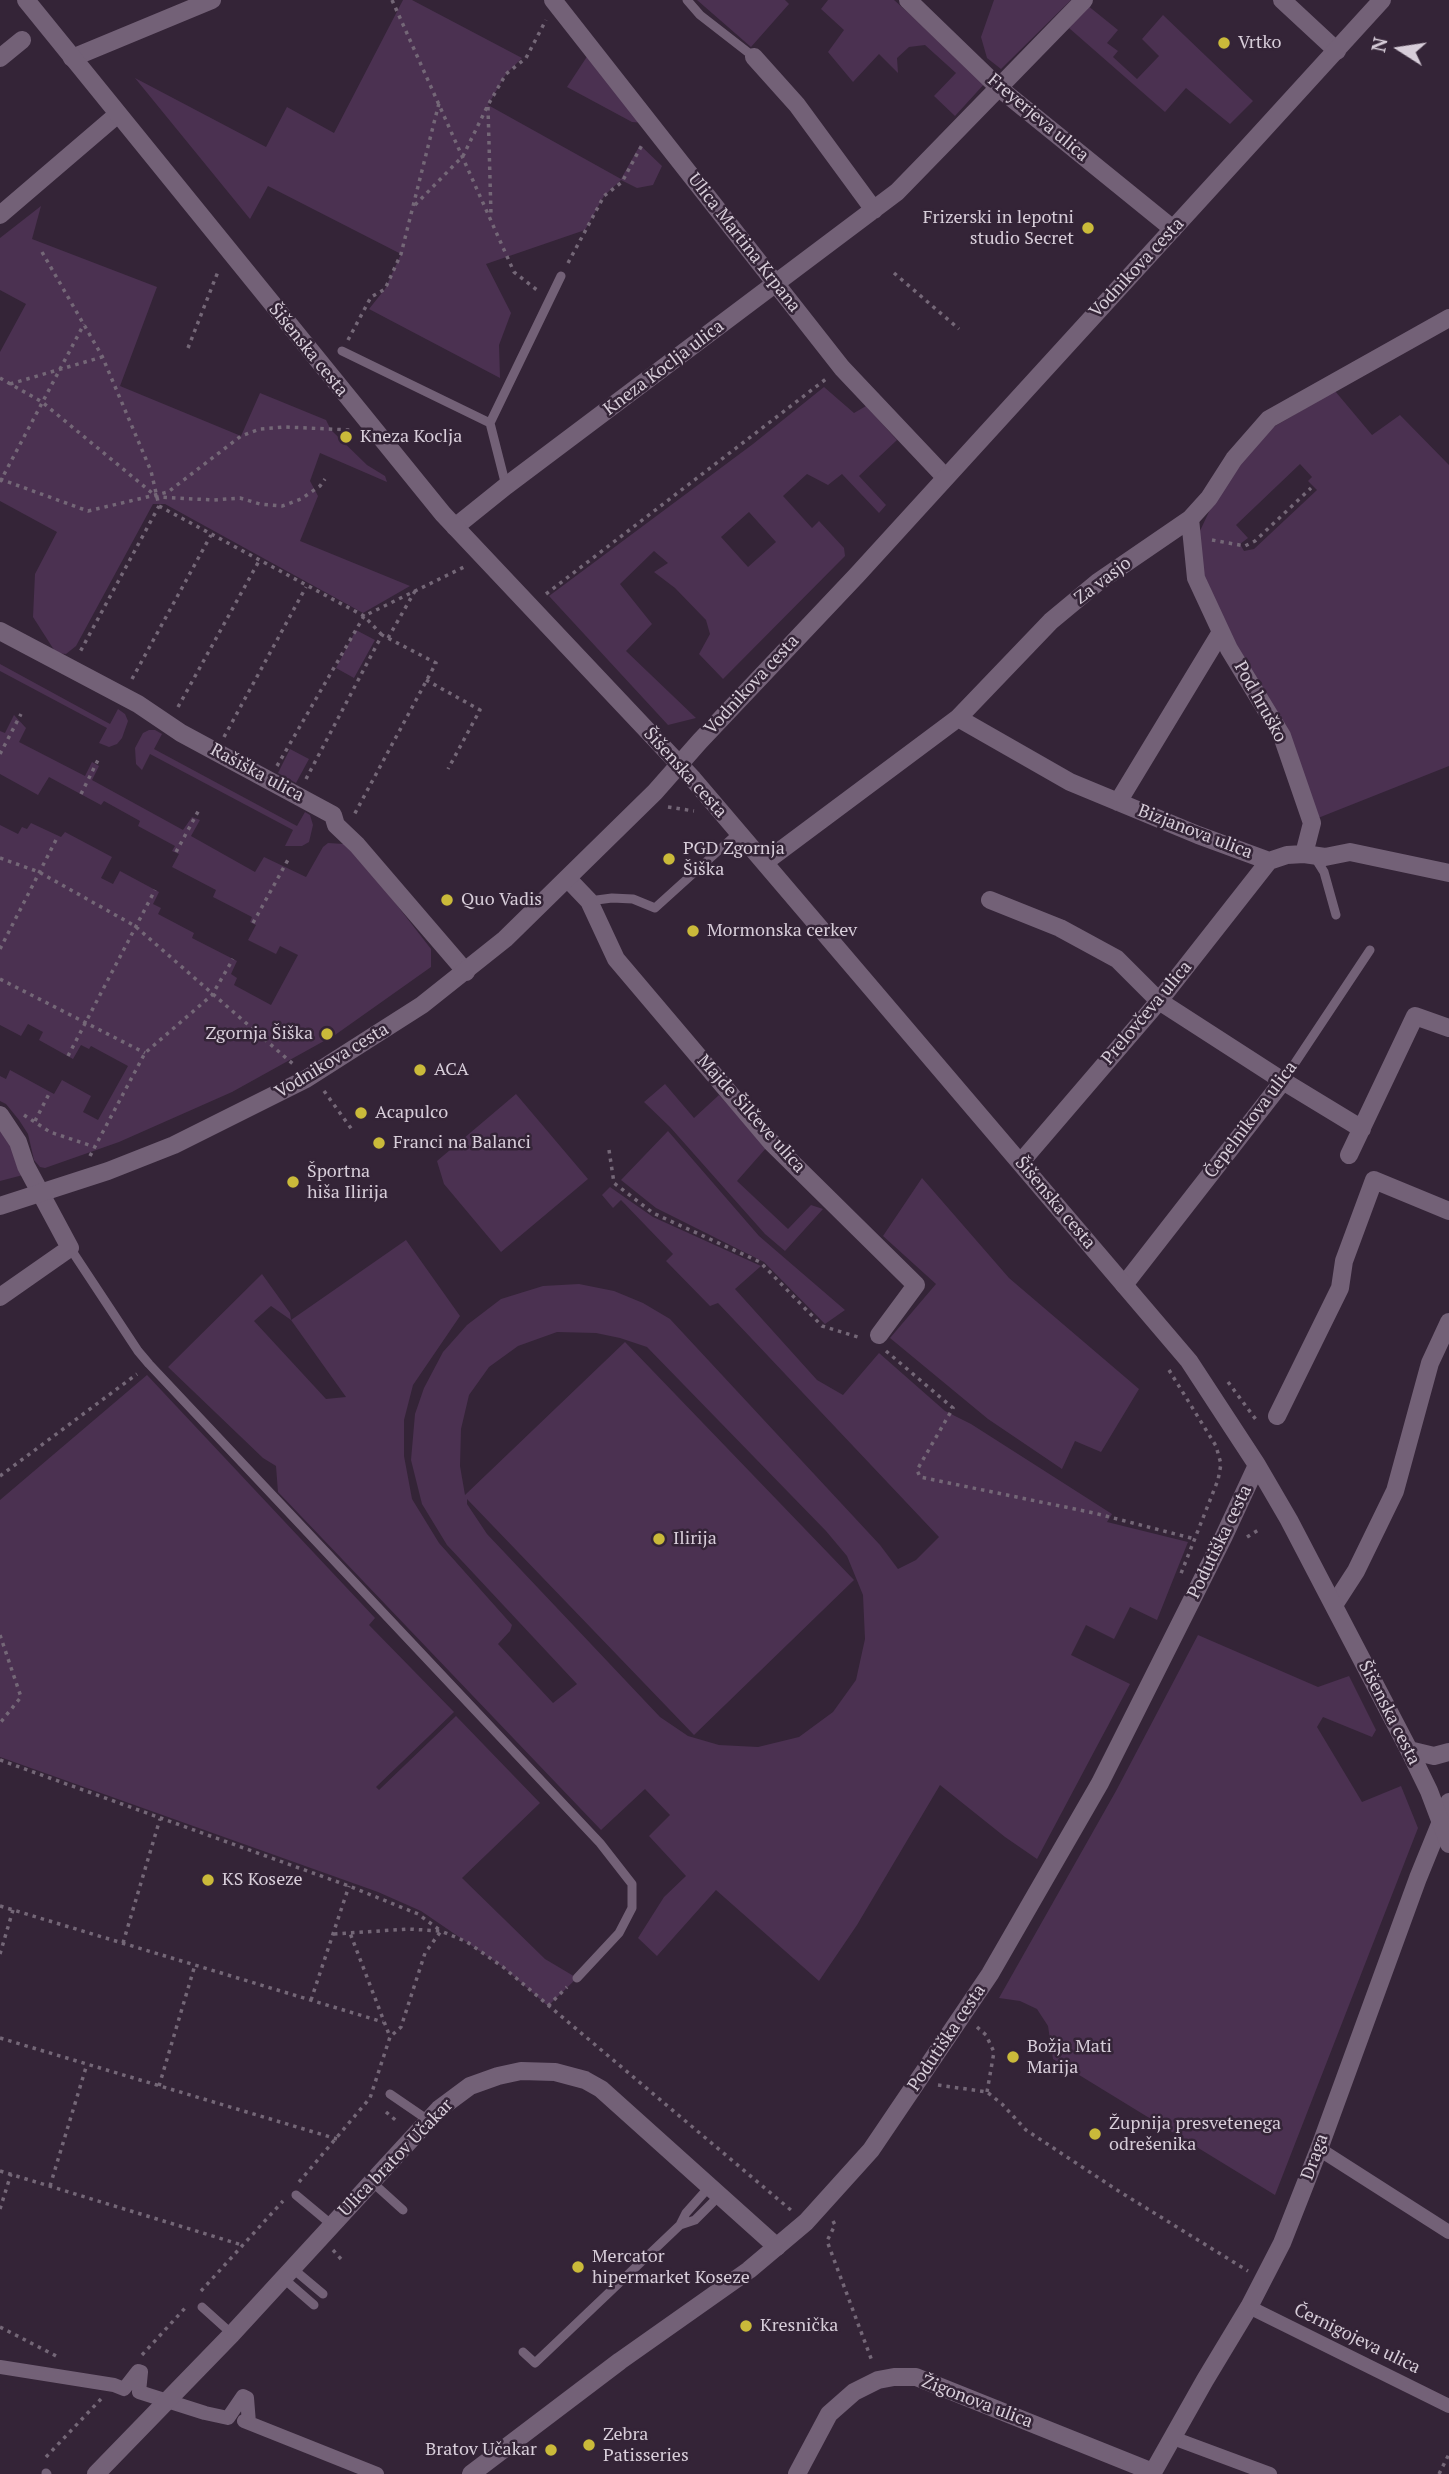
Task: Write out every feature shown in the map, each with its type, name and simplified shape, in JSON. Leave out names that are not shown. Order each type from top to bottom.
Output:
[{"type":"street","name":"Šišenska cesta","points":[[26,0],[455,527],[679,764],[739,832],[1189,1361],[1257,1465],[1334,1605],[1429,1791],[1449,1844]]},
{"type":"street","points":[[72,58],[212,0]]},
{"type":"street","name":"Freyerjeva ulica","points":[[908,0],[998,87],[1173,229]]},
{"type":"street","name":"Kneza Koclja ulica","points":[[455,527],[897,192],[1084,0]]},
{"type":"street","points":[[1282,0],[1337,51]]},
{"type":"street","name":"Vodnikova cesta","points":[[0,1206],[41,1194],[174,1145],[306,1079],[422,1005],[505,939],[624,824],[857,575],[1382,0]]},
{"type":"street","name":"Ulica Martina Krpana","points":[[555,2],[842,368],[945,477]]},
{"type":"street","points":[[0,58],[22,40]]},
{"type":"street","points":[[754,57],[797,105],[874,210]]},
{"type":"street","points":[[0,215],[118,114]]},
{"type":"street","name":"Za vasjo","points":[[765,862],[958,718],[1051,621],[1098,582],[1192,528],[1234,459],[1269,419],[1449,318]]},
{"type":"street","name":"Pod hruško","points":[[1192,528],[1196,578],[1221,632],[1282,736],[1312,823],[1308,854]]},
{"type":"street","name":"Rašiška ulica","points":[[0,631],[123,696],[333,815],[336,825],[345,832],[466,972]]},
{"type":"street","name":"Pod hruško","points":[[1118,802],[1221,632]]},
{"type":"street","name":"Bizjanova ulica","points":[[958,718],[1070,782],[1269,861],[1287,855],[1308,854],[1325,857],[1350,852],[1449,873]]},
{"type":"street","name":"Prelovčeva ulica","points":[[1021,1162],[1159,1000],[1269,861]]},
{"type":"street","name":"Majde Šilčeve ulica","points":[[568,879],[589,901],[616,959],[771,1142],[916,1285],[875,1341]]},
{"type":"street","points":[[990,900],[1060,928],[1117,959],[1159,1000],[1362,1129]]},
{"type":"street","points":[[1349,1155],[1415,1016],[1449,1028]]},
{"type":"street","name":"Čepelnikova ulica","points":[[1124,1285],[1283,1081]]},
{"type":"street","points":[[0,1297],[70,1248],[26,1166],[8,1113]]},
{"type":"street","points":[[1277,1416],[1340,1288],[1343,1261],[1374,1180],[1449,1211]]},
{"type":"street","points":[[1334,1605],[1356,1571],[1395,1491],[1430,1363],[1449,1322]]},
{"type":"street","name":"Podutiška cesta","points":[[471,2474],[620,2361],[749,2270],[806,2222],[871,2150],[990,1974],[1100,1783],[1257,1465]]},
{"type":"street","points":[[1409,1750],[1434,1756],[1449,1752]]},
{"type":"street","name":"Draga","points":[[1153,2473],[1249,2307],[1282,2243],[1449,1802]]},
{"type":"street","name":"Ulica bratov Učakar","points":[[96,2474],[232,2334],[428,2120],[453,2097],[470,2086],[498,2076],[521,2071],[555,2072],[585,2080],[601,2089],[777,2247]]},
{"type":"street","points":[[1319,2149],[1449,2232]]},
{"type":"street","name":"Černigojeva ulica","points":[[1249,2307],[1449,2406]]},
{"type":"street","points":[[0,2367],[114,2385],[124,2389],[138,2371],[141,2372],[139,2392],[228,2418],[243,2396],[247,2398],[246,2422],[377,2474]]},
{"type":"street","name":"Žigonova ulica","points":[[797,2474],[829,2414],[855,2392],[878,2380],[894,2377],[916,2377],[1153,2473]]},
{"type":"street","points":[[1173,2438],[1270,2474]]},
{"type":"lane","points":[[687,0],[700,15],[754,57]]},
{"type":"lane","points":[[506,486],[490,423],[561,275]]},
{"type":"lane","points":[[342,351],[490,423]]},
{"type":"lane","points":[[589,901],[633,899],[655,908],[739,832]]},
{"type":"lane","points":[[1308,854],[1324,872],[1336,915]]},
{"type":"lane","name":"Čepelnikova ulica","points":[[1283,1081],[1370,950]]},
{"type":"lane","points":[[70,1248],[149,1364],[600,1843],[632,1884],[632,1908],[618,1933],[576,1978]]},
{"type":"lane","points":[[390,2094],[428,2120]]},
{"type":"lane","points":[[372,2182],[403,2210]]},
{"type":"lane","points":[[523,2352],[535,2363],[680,2225],[686,2213],[715,2190]]},
{"type":"lane","points":[[294,2193],[332,2225]]},
{"type":"lane","points":[[287,2273],[323,2294]]},
{"type":"lane","points":[[287,2273],[314,2305]]},
{"type":"lane","points":[[202,2307],[232,2334]]},
{"type":"path","points":[[392,0],[514,272],[548,300]]},
{"type":"path","points":[[413,206],[463,156],[506,74],[526,58],[555,2]]},
{"type":"path","points":[[342,351],[371,297],[385,289],[401,254],[440,102]]},
{"type":"path","points":[[488,105],[491,217]]},
{"type":"path","points":[[561,275],[604,196],[622,181],[652,125]]},
{"type":"path","points":[[41,252],[103,356],[150,471],[159,506],[71,670]]},
{"type":"path","points":[[188,348],[220,266]]},
{"type":"path","points":[[894,273],[959,329]]},
{"type":"path","points":[[84,324],[1,480],[88,511],[157,497],[168,492],[242,436],[260,429],[285,427],[353,430]]},
{"type":"path","points":[[9,384],[103,356]]},
{"type":"path","points":[[530,607],[842,368]]},
{"type":"path","points":[[0,378],[43,402],[157,497],[213,500],[240,498],[260,504],[282,506],[300,499],[320,486],[325,479]]},
{"type":"path","points":[[1192,528],[1245,547],[1255,541],[1311,488]]},
{"type":"path","points":[[159,506],[364,616],[382,635],[436,663],[345,832]]},
{"type":"path","points":[[123,696],[211,534]]},
{"type":"path","points":[[169,724],[259,561]]},
{"type":"path","points":[[269,780],[364,616],[468,565]]},
{"type":"path","points":[[216,751],[306,587]]},
{"type":"path","points":[[388,638],[415,591]]},
{"type":"path","points":[[298,794],[382,635]]},
{"type":"path","points":[[426,680],[480,710],[449,769]]},
{"type":"path","points":[[0,754],[21,714]]},
{"type":"path","points":[[81,794],[100,756]]},
{"type":"path","points":[[176,852],[200,808]]},
{"type":"path","points":[[0,949],[58,836]]},
{"type":"path","points":[[0,858],[39,872],[135,926],[293,1065]]},
{"type":"path","points":[[253,923],[289,858]]},
{"type":"path","points":[[68,1056],[155,890]]},
{"type":"path","points":[[87,1161],[145,1053],[212,995],[233,959]]},
{"type":"path","points":[[0,979],[145,1053]]},
{"type":"path","points":[[323,1090],[353,1131]]},
{"type":"path","points":[[31,1128],[50,1092]]},
{"type":"path","points":[[8,1113],[34,1122],[50,1132],[95,1147]]},
{"type":"path","points":[[609,1150],[614,1183],[653,1213],[760,1262],[822,1326],[875,1341],[953,1408],[916,1470],[920,1477],[1094,1513],[1195,1539]]},
{"type":"path","points":[[0,1476],[149,1364]]},
{"type":"path","points":[[1208,1506],[1221,1464],[1216,1446]]},
{"type":"path","points":[[0,1634],[21,1697],[0,1723]]},
{"type":"path","points":[[0,1760],[349,1886],[418,1914],[441,1931],[467,1942],[503,1967],[806,2222]]},
{"type":"path","points":[[123,1943],[160,1819]]},
{"type":"path","points":[[311,2000],[349,1886]]},
{"type":"path","points":[[0,1906],[384,2022]]},
{"type":"path","points":[[0,1954],[13,1910]]},
{"type":"path","points":[[334,1934],[408,1929],[441,1931]]},
{"type":"path","points":[[294,2193],[370,2098],[390,2037],[401,2027],[425,1953],[441,1931]]},
{"type":"path","points":[[350,1933],[390,2037]]},
{"type":"path","points":[[159,2086],[195,1965]]},
{"type":"path","points":[[548,2006],[576,1978]]},
{"type":"path","points":[[963,2015],[986,2035],[994,2052],[987,2092]]},
{"type":"path","points":[[0,2038],[337,2139]]},
{"type":"path","points":[[50,2186],[87,2064]]},
{"type":"path","points":[[919,2079],[953,2089],[987,2092],[1026,2130],[1263,2280]]},
{"type":"path","points":[[370,2098],[414,2136]]},
{"type":"path","points":[[0,2171],[243,2245]]},
{"type":"path","points":[[0,2209],[11,2174]]},
{"type":"path","points":[[197,2295],[283,2200]]},
{"type":"path","points":[[824,2203],[835,2225],[827,2241],[878,2380]]},
{"type":"path","points":[[142,2355],[188,2305]]},
{"type":"path","points":[[44,2460],[114,2385]]},
{"type":"path","points":[[1439,2474],[1449,2454]]},
{"type":"shaded area","points":[[403,0],[412,0],[522,58],[506,74],[488,105],[621,179],[640,145],[662,166],[653,185],[637,188],[621,180],[604,196],[585,230],[486,264],[511,313],[499,345],[500,378],[369,309],[385,289],[401,254],[268,186],[250,219],[135,78],[266,147],[287,107],[334,133]]},
{"type":"shaded area","points":[[697,0],[785,0],[789,4],[751,47]]},
{"type":"shaded area","points":[[828,0],[894,0],[986,82],[955,116],[934,96],[956,73],[925,45],[909,47],[897,58],[898,73],[879,54],[853,82],[828,52],[844,30],[821,9]]},
{"type":"shaded area","points":[[994,0],[1071,0],[1001,69],[987,58],[981,37]]},
{"type":"shaded area","points":[[1087,5],[1118,30],[1107,43],[1118,51],[1113,57],[1137,79],[1159,56],[1142,39],[1163,15],[1253,101],[1230,124],[1186,88],[1165,112],[1069,28]]},
{"type":"shaded area","points":[[588,55],[645,123],[632,122],[567,87]]},
{"type":"shaded area","points":[[41,206],[32,239],[157,287],[120,386],[241,436],[260,393],[326,420],[331,430],[367,465],[385,476],[387,482],[320,453],[310,481],[318,496],[300,541],[410,586],[363,613],[165,504],[153,504],[76,646],[66,654],[56,653],[33,617],[35,574],[57,532],[0,501],[0,352],[26,304],[0,290],[0,238]]},
{"type":"shaded area","points":[[824,387],[854,413],[866,406],[897,440],[859,476],[886,505],[879,513],[842,474],[828,485],[807,474],[783,496],[812,528],[819,521],[844,548],[845,556],[723,679],[699,654],[710,634],[706,620],[675,588],[654,572],[668,563],[654,551],[620,584],[652,624],[626,651],[696,718],[668,725],[549,596],[753,444]],"holes":[[[749,512],[776,542],[748,567],[721,537]]]},
{"type":"shaded area","points":[[1335,391],[1372,435],[1400,415],[1449,465],[1449,766],[1318,818],[1204,582],[1199,533],[1214,501],[1231,475],[1270,429]],"holes":[[[1300,464],[1312,477],[1308,481],[1317,490],[1254,549],[1244,551],[1240,544],[1248,538],[1236,525]]]},
{"type":"shaded area","points":[[356,630],[375,640],[354,678],[336,668]]},
{"type":"shaded area","points":[[0,664],[110,724],[118,709],[125,714],[128,721],[122,738],[109,747],[99,743],[107,728],[0,671]]},
{"type":"shaded area","points":[[14,715],[26,728],[19,742],[85,776],[92,762],[99,766],[92,780],[183,830],[192,817],[200,820],[191,836],[255,872],[264,857],[306,877],[323,847],[328,843],[344,844],[355,851],[431,949],[431,967],[335,1035],[330,1028],[321,1034],[324,1041],[232,1092],[119,1142],[45,1168],[40,1167],[34,1160],[28,1134],[6,1104],[0,1101],[0,1076],[6,1079],[10,1070],[54,1094],[62,1080],[91,1096],[83,1112],[98,1120],[128,1066],[91,1046],[89,1049],[81,1045],[73,1059],[39,1040],[43,1032],[28,1024],[21,1036],[0,1025],[0,825],[18,834],[22,827],[27,829],[31,823],[61,837],[65,832],[112,857],[101,878],[113,884],[120,871],[159,892],[153,904],[161,908],[158,914],[194,933],[192,938],[237,961],[231,974],[237,978],[234,985],[271,1005],[298,955],[280,946],[276,954],[248,940],[256,925],[250,922],[252,917],[213,897],[216,890],[172,867],[179,854],[172,851],[175,846],[138,826],[140,821],[104,801],[101,805],[49,777],[38,795],[0,774],[0,731],[5,733]]},
{"type":"shaded area","points":[[149,730],[162,734],[154,749],[297,826],[305,812],[310,815],[313,825],[309,842],[302,846],[285,846],[293,830],[150,754],[142,770],[136,764],[135,748],[143,733]]},
{"type":"shaded area","points":[[290,749],[309,759],[296,783],[278,773]]},
{"type":"shaded area","points":[[665,1084],[694,1118],[719,1095],[767,1147],[737,1181],[788,1229],[811,1205],[823,1209],[785,1251],[765,1234],[670,1127],[644,1102]]},
{"type":"shaded area","points":[[516,1094],[588,1179],[501,1252],[444,1184],[437,1161]]},
{"type":"shaded area","points":[[0,1127],[10,1140],[23,1175],[0,1181]]},
{"type":"shaded area","points":[[668,1131],[759,1236],[845,1310],[825,1324],[764,1262],[656,1208],[621,1180]]},
{"type":"shaded area","points":[[922,1178],[1009,1278],[1139,1389],[1101,1452],[1075,1441],[1062,1469],[988,1419],[890,1338],[936,1284],[883,1236]]},
{"type":"shaded area","points":[[610,1187],[653,1217],[761,1266],[735,1289],[817,1380],[843,1395],[879,1353],[945,1411],[971,1424],[1112,1514],[1107,1522],[1188,1542],[1157,1620],[1130,1607],[1114,1639],[1086,1625],[1071,1655],[1130,1684],[1037,1859],[940,1785],[857,1925],[819,1981],[716,1890],[657,1956],[638,1938],[664,1897],[686,1876],[649,1836],[670,1815],[645,1789],[601,1830],[278,1492],[276,1466],[263,1458],[168,1367],[262,1274],[290,1313],[291,1320],[406,1240],[460,1316],[413,1385],[404,1420],[404,1456],[412,1499],[439,1543],[512,1625],[498,1644],[553,1703],[577,1684],[447,1545],[422,1504],[411,1460],[415,1414],[424,1388],[443,1352],[467,1325],[501,1299],[543,1286],[579,1284],[614,1291],[643,1303],[670,1319],[880,1545],[898,1569],[916,1560],[939,1537],[718,1303],[710,1306],[666,1261],[673,1254],[621,1200],[613,1208],[602,1195]],"holes":[[[271,1306],[291,1320],[346,1397],[326,1399],[254,1321]],[[557,1332],[596,1333],[647,1347],[826,1531],[847,1556],[863,1595],[865,1639],[856,1680],[833,1712],[799,1737],[758,1747],[719,1745],[688,1736],[660,1717],[487,1534],[467,1504],[467,1499],[694,1735],[854,1580],[625,1342],[465,1495],[460,1466],[461,1429],[469,1395],[489,1367],[518,1346]]]},
{"type":"shaded area","points":[[147,1375],[375,1618],[369,1625],[454,1712],[376,1787],[379,1790],[456,1716],[540,1803],[462,1878],[545,1959],[577,1978],[548,2006],[503,1967],[421,1911],[378,1892],[0,1757],[0,1500]]},
{"type":"shaded area","points":[[1198,1635],[1318,1687],[1349,1676],[1376,1730],[1372,1737],[1323,1717],[1317,1727],[1362,1802],[1401,1786],[1418,1828],[1275,2195],[1053,2059],[1048,2026],[1037,2009],[1020,2001],[999,1998],[1116,1791]]},
{"type":"place","name":"Vrtko","points":[[1224,43]]},
{"type":"place","name":"Frizerski in lepotni studio Secret","points":[[1088,228]]},
{"type":"place","name":"Kneza Koclja","points":[[346,437]]},
{"type":"place","name":"PGD Zgornja Šiška","points":[[669,859]]},
{"type":"place","name":"Quo Vadis","points":[[447,900]]},
{"type":"place","name":"Mormonska cerkev","points":[[693,931]]},
{"type":"place","name":"Zgornja Šiška","points":[[327,1034]]},
{"type":"place","name":"ACA","points":[[420,1070]]},
{"type":"place","name":"Acapulco","points":[[361,1113]]},
{"type":"place","name":"Franci na Balanci","points":[[379,1143]]},
{"type":"place","name":"Športna hiša Ilirija","points":[[293,1182]]},
{"type":"place","name":"Ilirija","points":[[659,1539]]},
{"type":"place","name":"KS Koseze","points":[[208,1880]]},
{"type":"place","name":"Božja Mati Marija","points":[[1013,2057]]},
{"type":"place","name":"Župnija presvetenega odrešenika","points":[[1095,2134]]},
{"type":"place","name":"Mercator hipermarket Koseze","points":[[578,2267]]},
{"type":"place","name":"Kresnička","points":[[746,2326]]},
{"type":"place","name":"Zebra Patisseries","points":[[589,2445]]},
{"type":"place","name":"Bratov Učakar","points":[[551,2450]]}]
